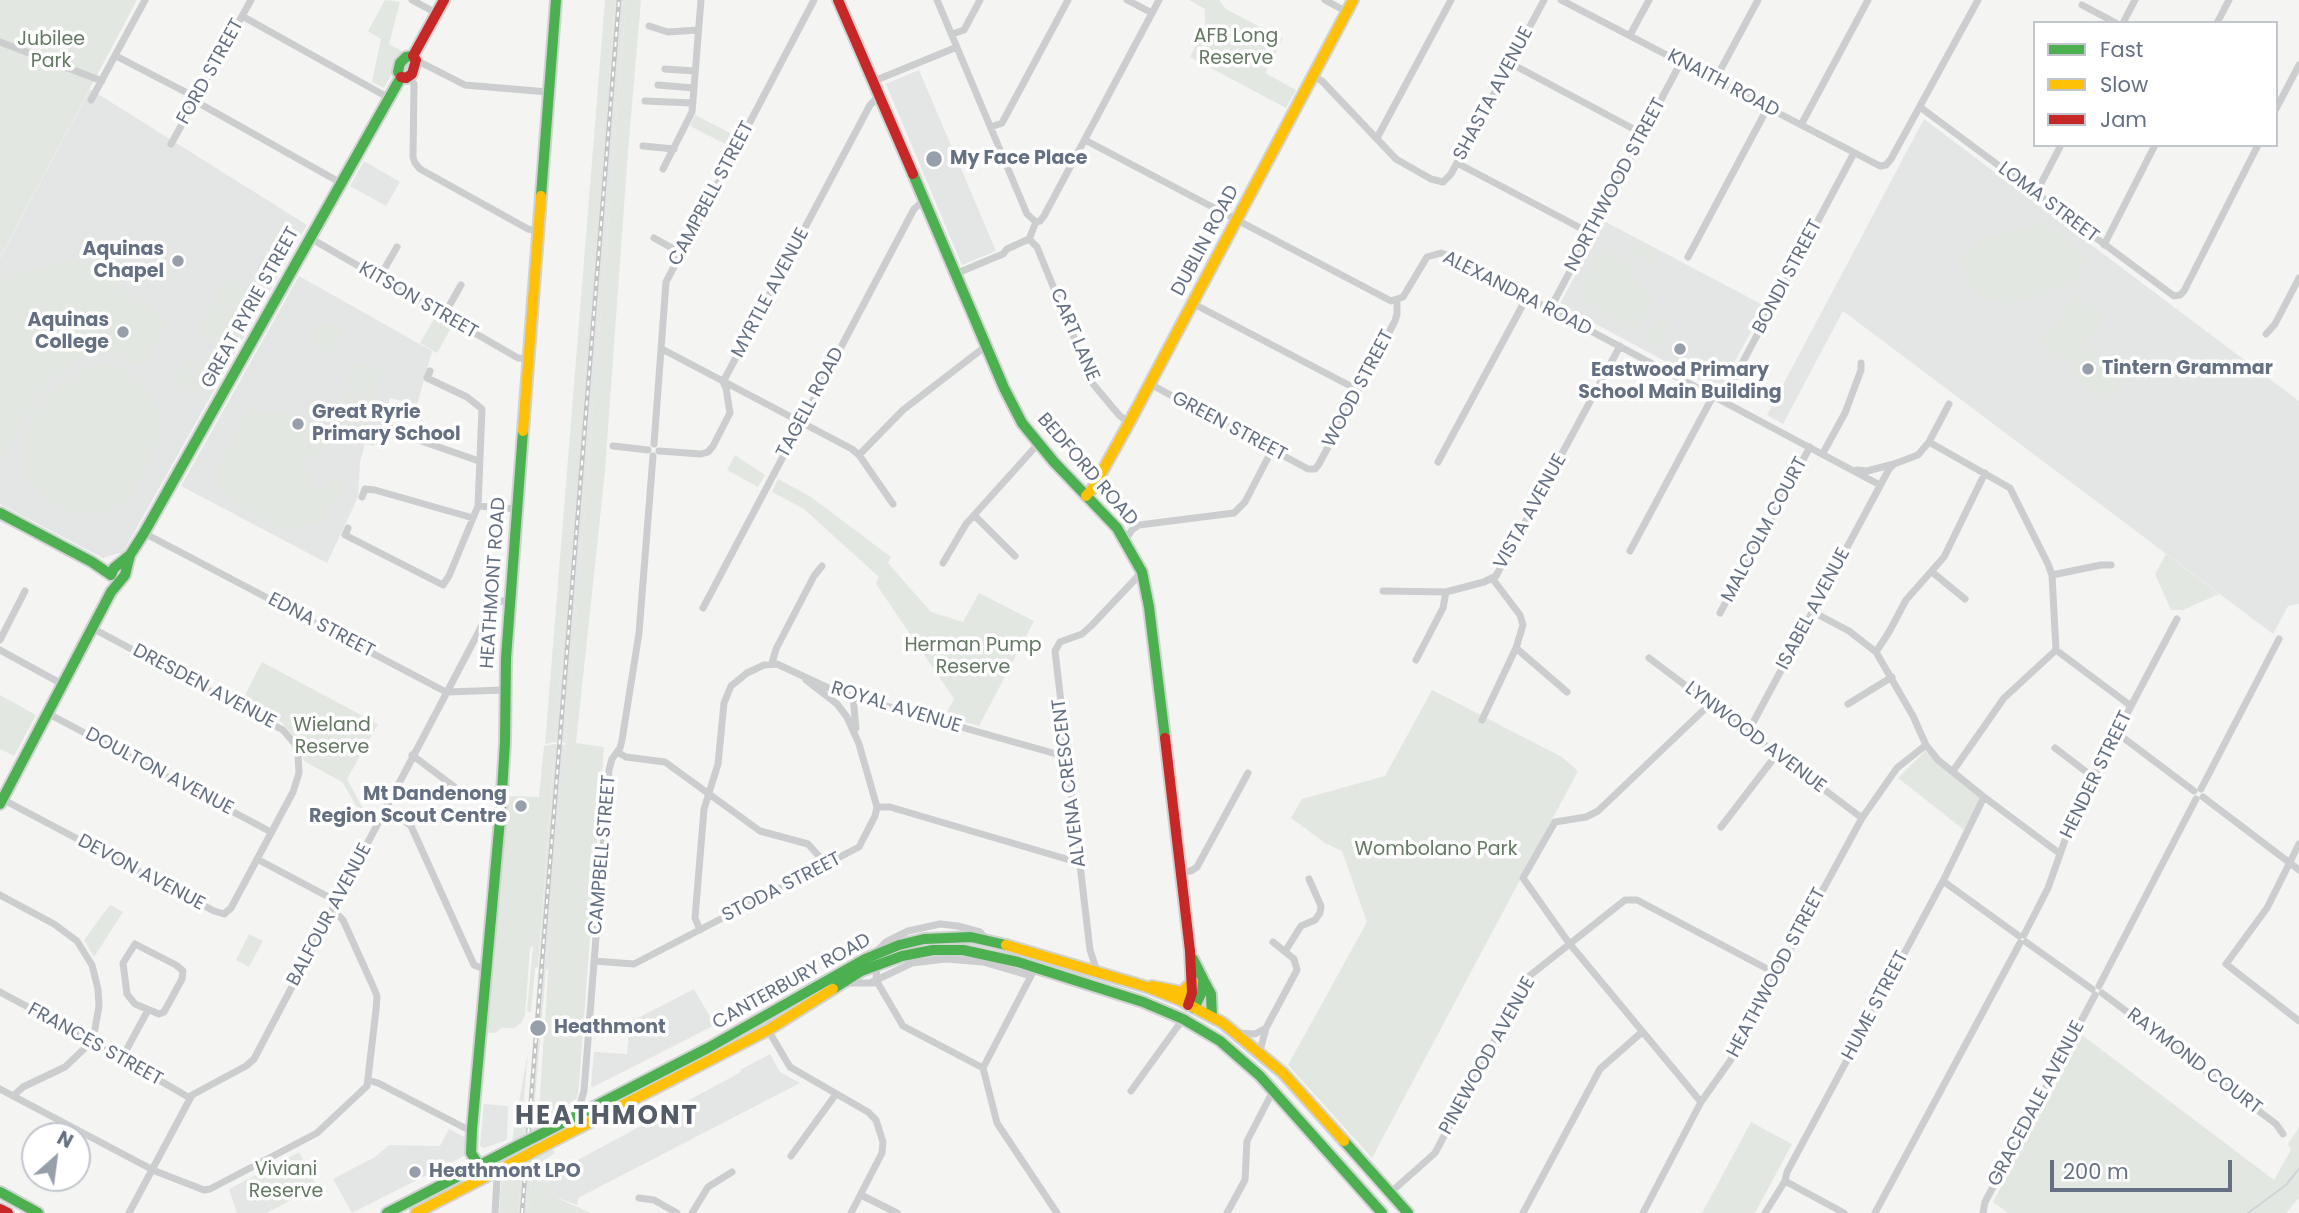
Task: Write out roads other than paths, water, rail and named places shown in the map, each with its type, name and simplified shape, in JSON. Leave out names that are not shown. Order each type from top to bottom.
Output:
[{"type":"main road","points":[[414,58],[443,0]]},
{"type":"main road","name":"HEATHMONT ROAD","points":[[464,1173],[471,1149],[501,797],[510,600],[556,0]]},
{"type":"main road","name":"BEDFORD ROAD","points":[[838,0],[1004,388],[1022,424],[1125,540],[1142,572],[1149,607],[1190,951],[1197,980],[1211,994],[1212,1017]]},
{"type":"main road","name":"DUBLIN ROAD","points":[[1086,496],[1093,488],[1150,384],[1353,0]]},
{"type":"main road","name":"GREAT RYRIE STREET","points":[[1,803],[111,592],[118,573],[144,533],[389,98],[405,77],[398,72],[400,63],[406,57],[414,58]]},
{"type":"main road","points":[[0,513],[118,573]]},
{"type":"main road","name":"CANTERBURY ROAD","points":[[387,1213],[708,1048],[827,978],[923,939],[953,937],[988,941],[1079,965],[1133,982],[1212,1017],[1259,1051],[1298,1089],[1408,1213]]},
{"type":"main road","name":"CANTERBURY ROAD","points":[[416,1213],[768,1030],[876,960],[951,949],[986,953],[1033,971],[1143,1002],[1183,1019],[1228,1046],[1273,1091],[1382,1213]]},
{"type":"main road","points":[[1133,982],[1182,992],[1197,980]]},
{"type":"main road","name":"BEDFORD ROAD","points":[[1183,1019],[1191,1006],[1197,980]]},
{"type":"main road","points":[[759,1017],[768,1030]]},
{"type":"main road","points":[[663,1070],[668,1081]]},
{"type":"main road","points":[[550,1129],[555,1135],[562,1136]]},
{"type":"main road","points":[[471,1149],[490,1174]]},
{"type":"main road","points":[[0,1192],[38,1213]]},
{"type":"main road","points":[[0,1209],[8,1213]]},
{"type":"street","points":[[91,100],[145,0]]},
{"type":"street","name":"FORD STREET","points":[[171,144],[251,0]]},
{"type":"street","points":[[412,0],[436,13]]},
{"type":"street","points":[[663,169],[692,112],[701,0],[693,0]]},
{"type":"street","name":"CAMPBELL STREET","points":[[577,1115],[584,1091],[609,770],[622,740],[639,633],[666,282],[814,0]]},
{"type":"street","points":[[937,0],[1027,214],[1037,222]]},
{"type":"street","points":[[952,34],[964,30],[980,0]]},
{"type":"street","points":[[991,127],[1002,123],[1068,0]]},
{"type":"street","points":[[1127,0],[1152,13]]},
{"type":"street","points":[[955,274],[1003,254],[1007,249],[1029,239],[1037,222],[1044,216],[1159,0]]},
{"type":"street","points":[[1325,0],[1347,12]]},
{"type":"street","points":[[1377,138],[1451,0]]},
{"type":"street","name":"SHASTA AVENUE","points":[[1313,76],[1322,81],[1396,159],[1437,182],[1447,180],[1544,0]]},
{"type":"street","name":"KNAITH ROAD","points":[[1561,0],[1876,164],[1886,165],[1891,159],[1920,107]]},
{"type":"street","points":[[1630,35],[1649,0]]},
{"type":"street","points":[[1715,79],[1758,0]]},
{"type":"street","points":[[1801,125],[1868,0]]},
{"type":"street","points":[[1920,107],[1978,0]]},
{"type":"street","points":[[2124,21],[2134,0]]},
{"type":"street","points":[[2218,21],[2229,0]]},
{"type":"street","points":[[2082,5],[2112,21]]},
{"type":"street","points":[[242,16],[389,98]]},
{"type":"street","points":[[649,26],[668,32],[698,30]]},
{"type":"street","points":[[0,42],[102,81]]},
{"type":"street","points":[[874,81],[957,47]]},
{"type":"street","points":[[116,56],[341,183]]},
{"type":"street","points":[[414,58],[465,85],[548,92]]},
{"type":"street","name":"NORTHWOOD STREET","points":[[1550,309],[1681,62]]},
{"type":"street","points":[[1510,63],[1643,134]]},
{"type":"street","points":[[2278,105],[2299,65]]},
{"type":"street","points":[[665,69],[695,71]]},
{"type":"street","points":[[405,77],[414,84],[413,157],[420,169],[516,223],[537,231]]},
{"type":"street","points":[[658,85],[694,88]]},
{"type":"street","name":"MYRTLE AVENUE","points":[[723,382],[870,105],[880,95]]},
{"type":"street","points":[[645,101],[693,103]]},
{"type":"street","points":[[1688,257],[1768,107]]},
{"type":"street","name":"LOMA STREET","points":[[1920,107],[2169,294],[2177,296],[2184,291],[2257,147]]},
{"type":"street","points":[[1085,140],[1391,301],[1397,301]]},
{"type":"street","points":[[643,146],[674,149]]},
{"type":"street","points":[[2036,193],[2061,147]]},
{"type":"street","points":[[2104,245],[2154,147]]},
{"type":"street","name":"BONDI STREET","points":[[1722,401],[1854,153]]},
{"type":"street","points":[[1457,163],[1590,233]]},
{"type":"street","name":"TAGELL ROAD","points":[[703,608],[914,209],[924,200]]},
{"type":"street","name":"KITSON STREET","points":[[310,238],[518,358],[528,359]]},
{"type":"street","points":[[654,238],[681,253]]},
{"type":"street","name":"CART LANE","points":[[1029,239],[1037,247],[1093,384],[1129,423]]},
{"type":"street","points":[[379,278],[397,247]]},
{"type":"street","name":"ALEXANDRA ROAD","points":[[1397,301],[1403,298],[1427,257],[1441,253],[1880,485]]},
{"type":"street","points":[[2266,334],[2275,324],[2299,278]]},
{"type":"street","points":[[443,315],[461,285]]},
{"type":"street","points":[[1438,462],[1527,297]]},
{"type":"street","name":"WOOD STREET","points":[[1308,469],[1315,469],[1320,464],[1395,321],[1397,301]]},
{"type":"street","points":[[1192,303],[1358,390]]},
{"type":"street","points":[[859,456],[903,410],[986,346]]},
{"type":"street","name":"VISTA AVENUE","points":[[1383,591],[1446,592],[1492,578],[1499,572],[1620,346]]},
{"type":"street","points":[[662,349],[852,449],[893,504]]},
{"type":"street","points":[[1823,453],[1845,413],[1861,370],[1861,363]]},
{"type":"street","points":[[345,534],[443,585],[449,576],[478,506],[482,409],[467,397],[427,378],[430,371]]},
{"type":"street","points":[[613,446],[701,454],[711,450],[730,413],[723,382]]},
{"type":"street","name":"GREEN STREET","points":[[1150,384],[1308,469]]},
{"type":"street","points":[[1630,551],[1713,396]]},
{"type":"street","points":[[1853,469],[1863,471],[1918,455],[1929,442],[1949,404]]},
{"type":"street","points":[[385,425],[401,434],[479,461]]},
{"type":"street","points":[[1929,442],[2005,483],[2014,493],[2052,575],[2056,650]]},
{"type":"street","points":[[943,563],[958,534],[1038,444]]},
{"type":"street","name":"MALCOLM COURT","points":[[1720,613],[1810,447]]},
{"type":"street","points":[[1125,540],[1139,525],[1234,513],[1245,502],[1272,450]]},
{"type":"street","points":[[1880,485],[1894,464]]},
{"type":"street","points":[[1876,652],[1906,600],[1944,557],[1985,473]]},
{"type":"street","name":"ISABEL AVENUE","points":[[1748,732],[1880,485]]},
{"type":"street","points":[[362,497],[365,489],[375,490],[474,518]]},
{"type":"street","points":[[478,506],[517,509]]},
{"type":"street","points":[[974,515],[1015,556]]},
{"type":"street","name":"EDNA STREET","points":[[144,533],[446,692],[505,690]]},
{"type":"street","points":[[2052,575],[2110,565]]},
{"type":"street","points":[[700,930],[695,918],[704,809],[718,764],[721,718],[728,693],[742,676],[772,663],[776,649],[814,576],[822,566]]},
{"type":"street","name":"ALVENA CRESCENT","points":[[1097,971],[1090,950],[1056,647],[1060,642],[1083,634],[1142,572]]},
{"type":"street","points":[[1932,572],[1965,599]]},
{"type":"street","points":[[1482,720],[1522,631],[1522,620],[1492,578]]},
{"type":"street","points":[[0,640],[25,592]]},
{"type":"street","points":[[1416,660],[1443,608],[1446,592]]},
{"type":"street","name":"BALFOUR AVENUE","points":[[129,1213],[194,1092],[253,1061],[495,602],[510,600]]},
{"type":"street","points":[[1813,612],[1849,631],[1876,652],[1892,677],[1926,745],[1984,797],[2059,853]]},
{"type":"street","name":"HENDER STREET","points":[[1875,1213],[2048,888],[2075,813],[2177,619]]},
{"type":"street","name":"DRESDEN AVENUE","points":[[92,628],[276,725],[295,744],[299,773],[293,792],[271,832]]},
{"type":"street","name":"GRACEDALE AVENUE","points":[[1983,1213],[1990,1193],[2279,639]]},
{"type":"street","points":[[1516,648],[1567,692]]},
{"type":"street","points":[[0,650],[62,684]]},
{"type":"street","points":[[2056,650],[2131,706]]},
{"type":"street","points":[[1953,771],[2004,698],[2056,650]]},
{"type":"street","name":"LYNWOOD AVENUE","points":[[1649,658],[1862,818]]},
{"type":"street","name":"ROYAL AVENUE","points":[[772,663],[782,665],[837,692],[1067,757]]},
{"type":"street","points":[[803,676],[809,684],[837,704],[847,717],[856,736],[877,807],[901,810],[1080,863]]},
{"type":"street","points":[[1848,704],[1892,677]]},
{"type":"street","points":[[853,697],[856,736]]},
{"type":"street","points":[[1701,1102],[1569,943],[1523,878],[1553,824],[1586,817],[1598,811],[1710,704]]},
{"type":"street","name":"DOULTON AVENUE","points":[[47,713],[271,832]]},
{"type":"street","points":[[2117,733],[2299,870]]},
{"type":"street","name":"HEATHWOOD STREET","points":[[1643,1213],[1701,1102],[1730,1061],[1771,986],[1775,973],[1782,965],[1862,818],[1898,768],[1926,745]]},
{"type":"street","points":[[2055,748],[2093,777]]},
{"type":"street","points":[[617,752],[626,757],[665,762],[760,831],[808,844],[827,865]]},
{"type":"street","points":[[1721,827],[1777,754]]},
{"type":"street","points":[[412,755],[460,791],[501,797]]},
{"type":"street","points":[[1181,872],[1197,867],[1248,773]]},
{"type":"street","name":"HUME STREET","points":[[1765,1213],[1785,1181],[1787,1172],[1984,797]]},
{"type":"street","name":"DEVON AVENUE","points":[[1,803],[220,913],[227,913],[231,908],[257,859]]},
{"type":"street","name":"STODA STREET","points":[[594,961],[634,964],[827,865],[859,847],[874,820],[877,807]]},
{"type":"street","points":[[382,814],[402,819],[411,826],[474,965],[487,970]]},
{"type":"street","points":[[271,832],[257,859],[338,902]]},
{"type":"street","points":[[2299,844],[2267,908],[2226,964],[2299,1021]]},
{"type":"street","points":[[1286,950],[1301,926],[1315,920],[1320,914],[1321,906],[1309,879]]},
{"type":"street","name":"RAYMOND COURT","points":[[1942,881],[2097,991],[2276,1124],[2283,1134]]},
{"type":"street","points":[[0,895],[64,930],[86,953],[95,973],[98,989],[98,1013],[90,1040],[65,1067],[23,1087],[13,1096]]},
{"type":"street","name":"PINEWOOD AVENUE","points":[[1390,1193],[1435,1153],[1528,977],[1625,900],[1637,900],[1775,973]]},
{"type":"street","points":[[0,1089],[152,1169],[195,1188],[210,1189],[317,1133],[364,1091],[369,1080],[377,996],[343,920],[333,910]]},
{"type":"street","points":[[1259,1051],[1266,1028],[1297,970],[1294,959],[1273,942]]},
{"type":"street","points":[[135,944],[176,965],[183,973],[164,1012],[157,1015],[148,1010],[131,1000],[126,990],[123,963],[131,946],[135,944]]},
{"type":"street","points":[[1079,965],[1087,960],[1090,950]]},
{"type":"street","name":"CANTERBURY ROAD","points":[[876,982],[912,962],[946,959],[1033,971]]},
{"type":"street","points":[[876,960],[876,982],[903,1026],[983,1068]]},
{"type":"street","points":[[1033,971],[983,1068],[997,1123],[1057,1213]]},
{"type":"street","points":[[839,984],[876,982]]},
{"type":"street","name":"FRANCES STREET","points":[[0,992],[190,1098]]},
{"type":"street","points":[[122,1058],[148,1010]]},
{"type":"street","points":[[1131,1091],[1183,1019]]},
{"type":"street","points":[[1237,1033],[1255,1034],[1266,1028]]},
{"type":"street","points":[[768,1030],[790,1068],[868,1112],[881,1131],[883,1142],[880,1158],[851,1213]]},
{"type":"street","points":[[1523,1213],[1600,1069],[1642,1032]]},
{"type":"street","points":[[369,1080],[465,1128],[472,1129]]},
{"type":"street","points":[[584,1091],[598,1104]]},
{"type":"street","points":[[1227,1213],[1245,1180],[1247,1141],[1273,1091]]},
{"type":"street","points":[[791,1156],[836,1094]]},
{"type":"street","points":[[692,1213],[708,1187],[732,1172]]},
{"type":"street","points":[[490,1174],[497,1189],[495,1213]]},
{"type":"street","points":[[1785,1181],[1844,1213]]},
{"type":"street","points":[[861,1195],[897,1213]]},
{"type":"street","points":[[639,1198],[654,1200],[677,1213]]},
{"type":"waterway","points":[[2248,1213],[2286,1185],[2299,1169]]},
{"type":"railway","points":[[522,1213],[619,0]]},
{"type":"place","name":"My Face Place","points":[[934,159]]},
{"type":"place","name":"Aquinas Chapel","points":[[178,261]]},
{"type":"place","name":"Aquinas College","points":[[123,332]]},
{"type":"place","name":"Eastwood Primary School Main Building","points":[[1680,349]]},
{"type":"place","name":"Tintern Grammar","points":[[2088,369]]},
{"type":"place","name":"Great Ryrie Primary School","points":[[298,424]]},
{"type":"place","name":"Mt Dandenong Region Scout Centre","points":[[521,806]]},
{"type":"place","name":"Heathmont","points":[[538,1028]]},
{"type":"place","name":"Heathmont LPO","points":[[415,1172]]},
{"type":"district","name":"HEATHMONT","points":[[607,1117]]},
{"type":"park label","name":"AFB Long Reserve","points":[[1236,48]]},
{"type":"park label","name":"Jubilee Park","points":[[51,51]]},
{"type":"park label","name":"Herman Pump Reserve","points":[[973,657]]},
{"type":"park label","name":"Wieland Reserve","points":[[332,737]]},
{"type":"park label","name":"Wombolano Park","points":[[1436,850]]},
{"type":"park label","name":"Viviani Reserve","points":[[286,1181]]}]
